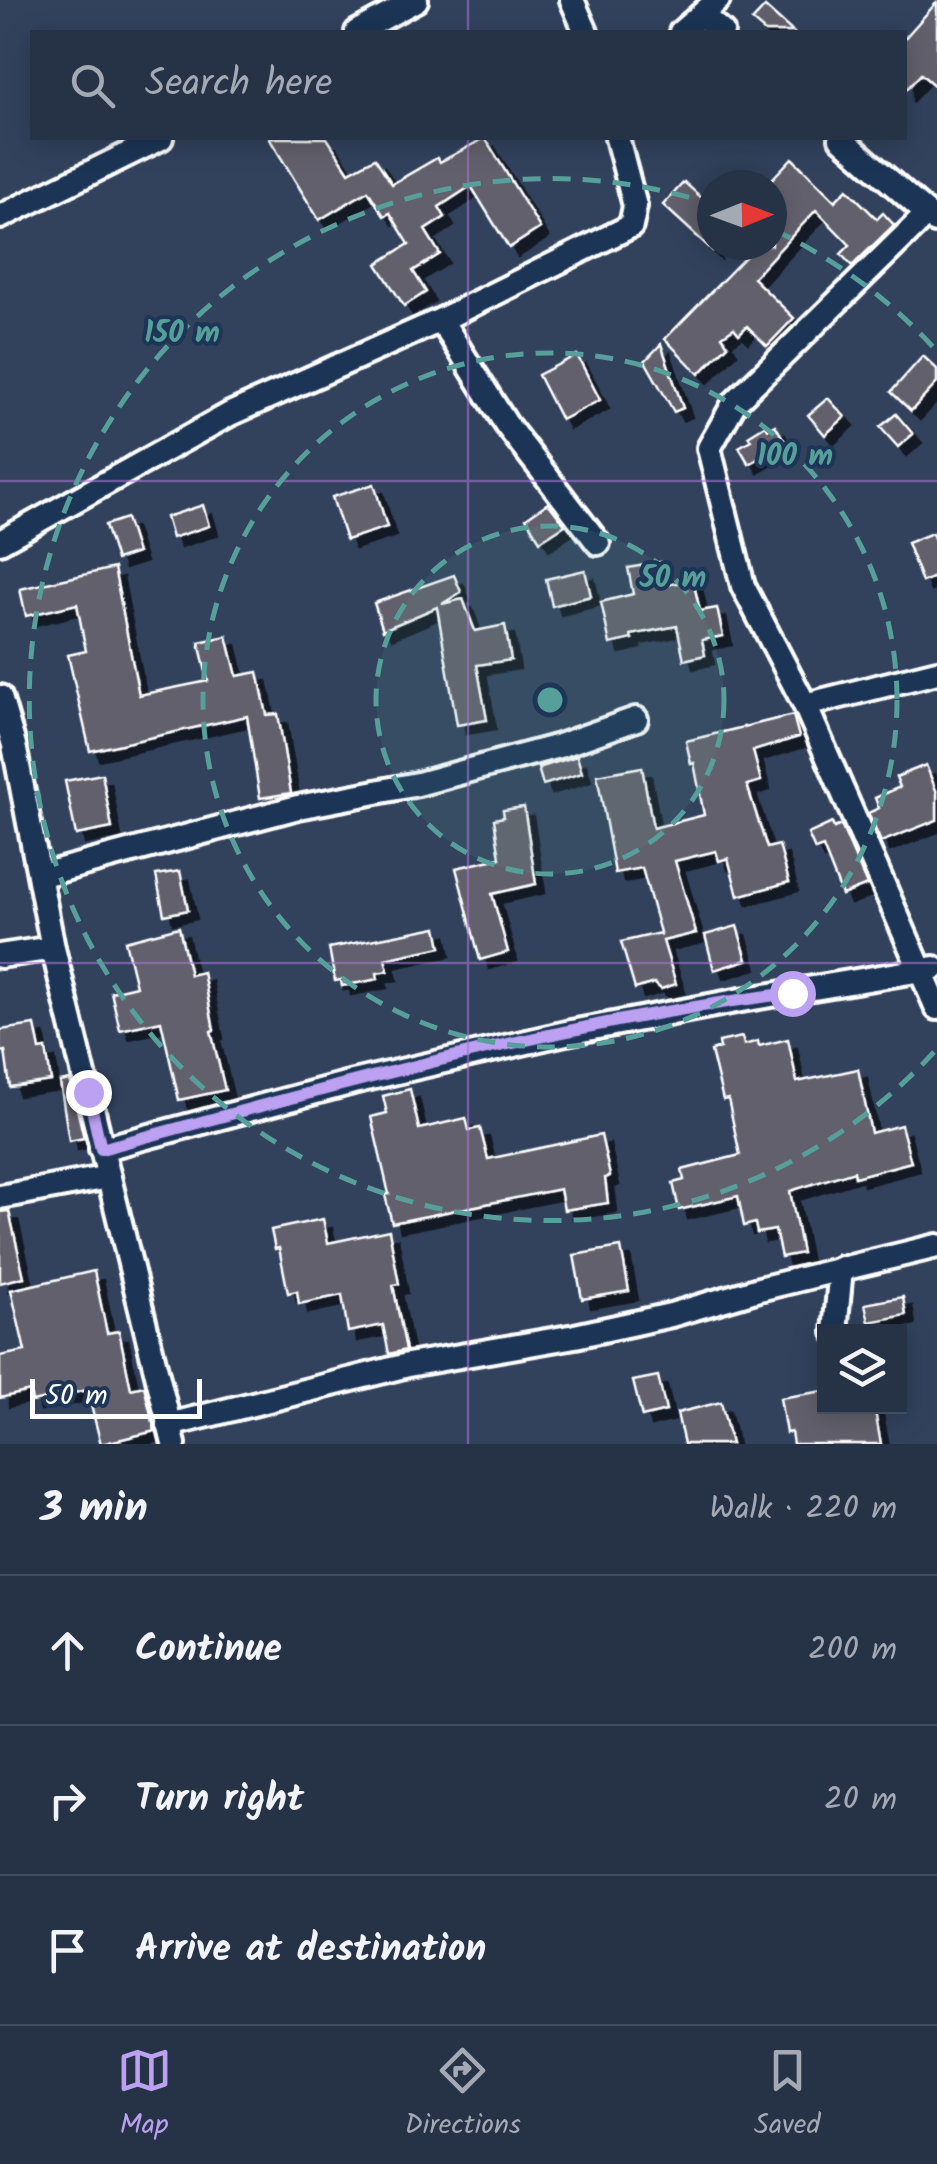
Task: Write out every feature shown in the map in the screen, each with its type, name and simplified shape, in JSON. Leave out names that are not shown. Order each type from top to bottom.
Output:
[{"type":"street","points":[[361,30],[416,0]]},
{"type":"street","points":[[572,0],[585,30]]},
{"type":"street","points":[[684,30],[710,8]]},
{"type":"street","points":[[0,217],[157,140]]},
{"type":"street","points":[[0,542],[230,414],[441,320],[631,226],[635,206],[618,140]]},
{"type":"street","points":[[842,140],[932,218],[734,402],[709,448],[744,586],[806,705],[929,969],[937,1008]]},
{"type":"street","points":[[441,320],[506,424],[598,543]]},
{"type":"street","points":[[806,705],[937,672]]},
{"type":"street","points":[[0,697],[42,875],[53,948],[171,1434],[408,1365],[671,1315],[840,1268],[937,1246]]},
{"type":"street","points":[[42,875],[298,807],[418,784],[559,746],[636,719]]},
{"type":"street","points":[[0,956],[53,948]]},
{"type":"street","points":[[101,1149],[353,1082],[566,1033],[929,969]]},
{"type":"street","points":[[0,1197],[109,1177]]},
{"type":"street","points":[[836,1324],[840,1268]]},
{"type":"building","points":[[937,2],[937,88],[921,74],[907,89],[907,36]]},
{"type":"building","points":[[765,7],[791,30],[763,30],[752,21]]},
{"type":"building","points":[[270,140],[328,140],[349,172],[375,158],[392,184],[437,158],[440,162],[486,140],[540,228],[509,248],[471,186],[439,207],[445,217],[425,230],[440,254],[413,271],[426,292],[404,306],[377,264],[409,244],[390,213],[384,216],[368,191],[319,220]]},
{"type":"building","points":[[792,158],[835,201],[847,189],[877,219],[883,213],[894,225],[852,266],[841,254],[850,245],[816,210],[787,241],[787,170],[781,170]]},
{"type":"building","points":[[684,182],[697,194],[697,236],[663,205]]},
{"type":"building","points":[[742,260],[770,260],[753,278],[794,318],[767,346],[747,326],[739,334],[734,328],[722,336],[728,345],[699,374],[665,339]]},
{"type":"building","points":[[661,344],[683,408],[674,412],[645,361]]},
{"type":"building","points":[[577,355],[600,400],[561,420],[538,375]]},
{"type":"building","points":[[923,356],[937,369],[937,383],[911,411],[891,392]]},
{"type":"building","points":[[828,398],[845,417],[825,435],[808,415]]},
{"type":"building","points":[[896,414],[913,434],[898,447],[880,427]]},
{"type":"building","points":[[766,425],[768,429],[775,425],[786,443],[749,464],[739,447]]},
{"type":"building","points":[[374,484],[387,527],[346,540],[332,497]]},
{"type":"building","points":[[548,503],[565,525],[540,541],[526,518]]},
{"type":"building","points":[[203,505],[209,526],[172,538],[166,517]]},
{"type":"building","points":[[126,518],[137,553],[116,560],[105,525]]},
{"type":"building","points":[[932,533],[937,545],[937,576],[922,582],[907,543]]},
{"type":"building","points":[[661,562],[666,585],[693,580],[700,611],[717,608],[723,636],[702,640],[705,655],[684,660],[677,626],[631,635],[632,639],[610,644],[601,602],[633,594],[628,568]]},
{"type":"building","points":[[114,568],[139,695],[208,681],[199,642],[227,636],[237,676],[258,672],[267,715],[278,714],[291,793],[260,798],[247,716],[90,751],[68,655],[86,651],[77,604],[26,616],[20,589]]},
{"type":"building","points":[[585,570],[591,596],[552,606],[546,579]]},
{"type":"building","points":[[454,575],[461,592],[442,604],[463,599],[475,631],[505,625],[511,660],[477,665],[487,720],[457,725],[437,607],[383,630],[374,603]]},
{"type":"building","points":[[793,715],[799,737],[753,751],[761,781],[747,785],[767,848],[779,845],[789,882],[738,896],[728,858],[719,861],[716,851],[675,861],[696,933],[663,941],[676,984],[661,989],[654,983],[635,989],[621,942],[660,933],[661,936],[642,868],[615,873],[597,775],[642,767],[653,828],[704,815],[686,741]]},
{"type":"building","points":[[577,756],[582,773],[543,785],[538,768]]},
{"type":"building","points":[[926,765],[937,793],[937,820],[881,842],[868,813],[879,808],[875,798],[900,787],[896,777]]},
{"type":"building","points":[[102,774],[112,828],[76,835],[65,781]]},
{"type":"building","points":[[524,807],[536,884],[492,894],[508,952],[480,960],[456,868],[500,858],[494,819],[504,817],[503,810]]},
{"type":"building","points":[[832,823],[834,828],[841,825],[867,885],[842,895],[823,847],[815,850],[808,834]]},
{"type":"building","points":[[180,871],[188,910],[164,915],[156,875]]},
{"type":"building","points":[[737,926],[747,960],[714,970],[705,935]]},
{"type":"building","points":[[179,927],[190,975],[203,972],[225,1090],[179,1100],[161,1021],[120,1030],[111,992],[136,986],[125,941]]},
{"type":"building","points":[[437,927],[441,947],[385,959],[388,971],[377,973],[378,979],[342,986],[341,980],[335,981],[329,948]]},
{"type":"building","points":[[35,1025],[40,1050],[46,1049],[51,1081],[10,1087],[5,1051],[0,1052],[0,1030]]},
{"type":"building","points":[[742,1037],[744,1045],[758,1041],[759,1046],[788,1039],[797,1082],[858,1069],[871,1133],[901,1125],[911,1162],[855,1177],[854,1171],[790,1191],[802,1253],[781,1257],[775,1230],[757,1233],[755,1223],[744,1226],[738,1196],[679,1210],[673,1183],[684,1180],[682,1170],[740,1155],[728,1099],[723,1100],[711,1051],[720,1048],[719,1042]]},
{"type":"building","points":[[70,1080],[84,1138],[69,1141],[60,1082]]},
{"type":"building","points":[[410,1089],[419,1129],[466,1118],[469,1130],[480,1128],[488,1159],[601,1135],[610,1176],[605,1178],[608,1203],[564,1210],[560,1189],[392,1223],[371,1117],[387,1113],[383,1096]]},
{"type":"building","points":[[9,1211],[24,1277],[0,1283],[0,1212]]},
{"type":"building","points":[[323,1219],[328,1243],[389,1230],[399,1284],[393,1285],[406,1350],[389,1354],[383,1325],[348,1332],[342,1295],[299,1304],[297,1291],[288,1293],[279,1248],[275,1249],[271,1230]]},
{"type":"building","points":[[621,1247],[629,1291],[582,1299],[574,1255]]},
{"type":"building","points":[[94,1271],[107,1333],[119,1331],[131,1389],[144,1386],[155,1431],[101,1444],[87,1390],[32,1402],[30,1391],[0,1398],[0,1356],[25,1351],[11,1290]]},
{"type":"building","points":[[903,1297],[906,1315],[869,1322],[865,1304]]},
{"type":"building","points":[[658,1376],[666,1411],[642,1417],[633,1381]]},
{"type":"building","points":[[817,1392],[817,1414],[875,1414],[881,1444],[793,1444],[791,1432],[786,1433],[780,1398]]},
{"type":"building","points":[[721,1402],[731,1444],[684,1444],[677,1413]]},
{"type":"route","points":[[88,1092],[101,1149],[353,1082],[566,1033],[792,993]]}]
